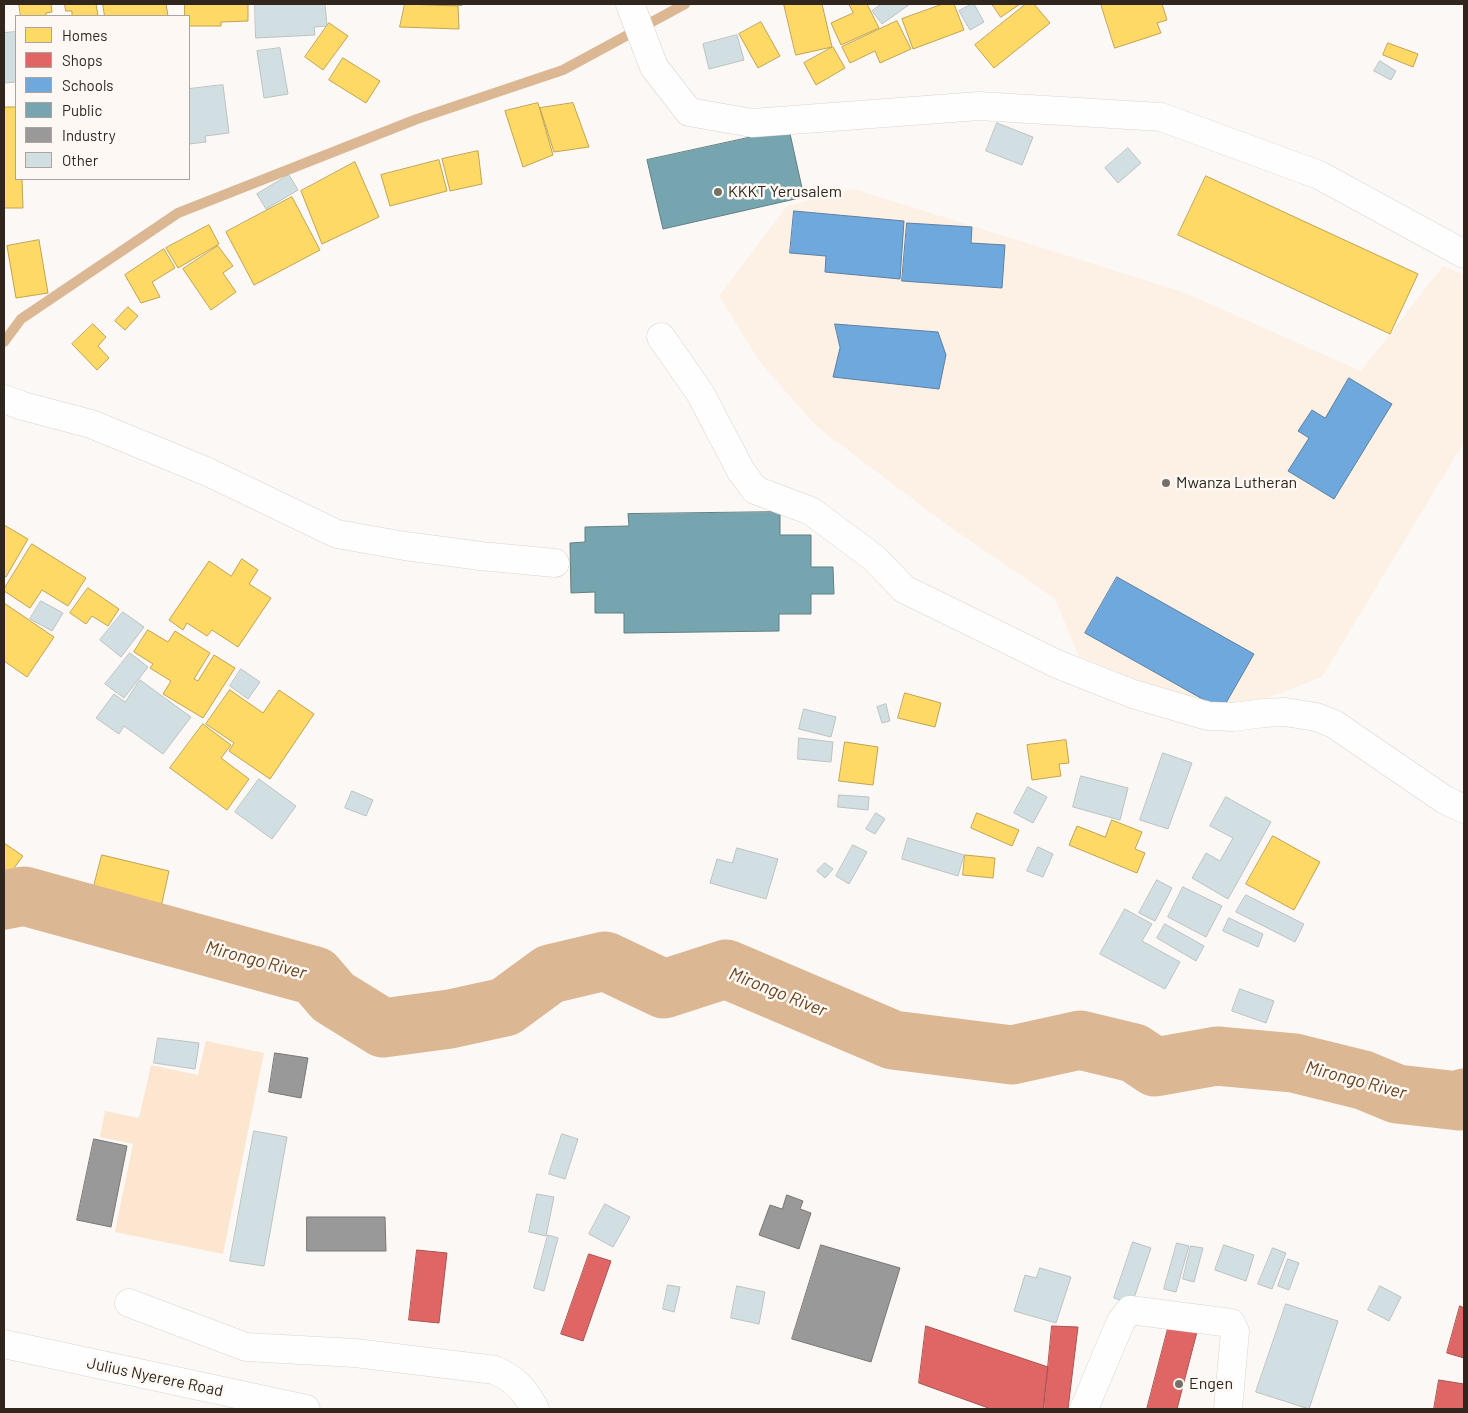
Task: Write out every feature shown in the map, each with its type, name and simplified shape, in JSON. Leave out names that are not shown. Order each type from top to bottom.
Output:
[{"type":"main road","points":[[630,4],[654,67],[689,112],[752,123],[979,106],[1161,117],[1320,175],[1464,254]]},
{"type":"main road","points":[[662,336],[700,393],[741,471],[756,490],[811,511],[874,558],[904,589],[1057,664],[1132,694],[1208,716],[1234,717],[1285,712],[1316,717],[1334,724],[1445,800],[1464,809]]},
{"type":"main road","points":[[13,402],[91,424],[117,434],[208,472],[337,534],[472,555],[556,563]]},
{"type":"main road","points":[[129,1303],[246,1347],[355,1353],[495,1370],[512,1378],[526,1393],[535,1409]]},
{"type":"main road","points":[[1084,1409],[1121,1321],[1130,1310],[1231,1323],[1235,1332],[1228,1409]]},
{"type":"main road","name":"Julius Nyerere Road","points":[[4,1344],[306,1409]]},
{"type":"shaded area","name":"Mwanza Lutheran","points":[[854,189],[1183,292],[1361,371],[1443,266],[1464,275],[1464,442],[1322,677],[1223,715],[1079,656],[1055,599],[946,524],[816,426],[760,362],[719,296],[787,206]]},
{"type":"shaded area","points":[[206,1041],[264,1053],[223,1254],[115,1232],[133,1144],[100,1137],[105,1111],[139,1118],[151,1065],[198,1075]]},
{"type":"building: Homes","points":[[19,4],[51,4],[52,12],[46,13],[46,15],[21,15]]},
{"type":"building: Homes","points":[[65,4],[96,4],[98,15],[72,15],[72,11],[66,11]]},
{"type":"building: Homes","points":[[103,4],[166,4],[168,15],[105,15]]},
{"type":"building: Homes","points":[[185,4],[248,4],[248,21],[221,22],[221,26],[190,26],[190,15],[185,15]]},
{"type":"building: Homes","points":[[405,4],[458,6],[459,29],[400,27]]},
{"type":"building: Homes","points":[[413,4],[462,4],[462,5]]},
{"type":"building: Homes","points":[[784,4],[822,4],[832,47],[796,55]]},
{"type":"building: Homes","points":[[849,4],[867,4],[879,28],[841,45],[831,23],[853,13]]},
{"type":"building: Homes","points":[[943,4],[954,4],[964,30],[913,49],[902,19]]},
{"type":"building: Homes","points":[[992,4],[1020,4],[1001,17]]},
{"type":"building: Homes","points":[[1026,4],[1034,4],[1050,23],[994,68],[975,45]]},
{"type":"building: Homes","points":[[1101,4],[1162,4],[1167,20],[1157,23],[1161,33],[1115,48]]},
{"type":"building: Homes","points":[[897,21],[911,49],[880,63],[875,51],[850,63],[842,47]]},
{"type":"building: Homes","points":[[761,22],[780,56],[758,68],[739,34]]},
{"type":"building: Homes","points":[[329,23],[348,36],[323,70],[305,57]]},
{"type":"building: Homes","points":[[1388,43],[1418,54],[1413,67],[1383,55]]},
{"type":"building: Homes","points":[[833,47],[845,68],[816,85],[804,63]]},
{"type":"building: Homes","points":[[343,58],[380,81],[366,103],[329,80]]},
{"type":"building: Homes","points":[[538,103],[553,155],[523,167],[505,111]]},
{"type":"building: Homes","points":[[573,103],[589,147],[554,152],[540,108]]},
{"type":"building: Homes","points":[[4,107],[15,107],[15,180],[22,180],[23,208],[4,208]]},
{"type":"building: Homes","points":[[478,151],[482,184],[450,191],[442,159]]},
{"type":"building: Homes","points":[[439,160],[447,191],[390,206],[381,175]]},
{"type":"building: Homes","points":[[355,162],[379,217],[322,244],[301,191]]},
{"type":"building: Homes","points":[[1206,176],[1418,274],[1390,334],[1178,235]]},
{"type":"building: Homes","points":[[292,197],[320,250],[254,285],[226,232]]},
{"type":"building: Homes","points":[[209,225],[219,244],[178,268],[166,248]]},
{"type":"building: Homes","points":[[39,240],[48,293],[16,298],[7,246]]},
{"type":"building: Homes","points":[[218,246],[233,266],[223,273],[236,292],[211,310],[183,269]]},
{"type":"building: Homes","points":[[164,249],[175,268],[152,282],[160,297],[141,303],[125,275]]},
{"type":"building: Homes","points":[[128,307],[138,316],[125,330],[115,321]]},
{"type":"building: Homes","points":[[93,324],[106,337],[98,346],[109,358],[97,370],[72,344]]},
{"type":"building: Homes","points":[[4,525],[28,539],[6,577],[4,576]]},
{"type":"building: Homes","points":[[32,544],[86,578],[68,606],[42,590],[30,608],[4,591]]},
{"type":"building: Homes","points":[[242,559],[258,570],[249,584],[271,598],[238,647],[212,630],[207,636],[187,623],[183,630],[169,620],[209,561],[231,576]]},
{"type":"building: Homes","points":[[88,588],[119,609],[108,626],[92,616],[86,624],[70,613]]},
{"type":"building: Homes","points":[[4,603],[54,637],[27,677],[4,661]]},
{"type":"building: Homes","points":[[148,630],[168,642],[175,631],[210,653],[194,679],[198,681],[214,655],[235,668],[203,718],[163,694],[171,681],[150,668],[153,664],[134,652]]},
{"type":"building: Homes","points":[[230,690],[263,713],[279,690],[314,714],[270,779],[229,751],[234,743],[206,724]]},
{"type":"building: Homes","points":[[905,693],[941,703],[935,727],[898,718]]},
{"type":"building: Homes","points":[[203,724],[231,745],[221,758],[249,779],[227,810],[170,768]]},
{"type":"building: Homes","points":[[1066,740],[1069,763],[1059,764],[1061,776],[1032,780],[1027,745]]},
{"type":"building: Homes","points":[[845,742],[878,747],[873,785],[839,781]]},
{"type":"building: Homes","points":[[977,813],[1019,830],[1012,846],[971,828]]},
{"type":"building: Homes","points":[[1112,820],[1142,832],[1135,849],[1145,853],[1137,873],[1069,845],[1077,826],[1105,837]]},
{"type":"building: Homes","points":[[1273,836],[1320,862],[1294,910],[1246,884]]},
{"type":"building: Homes","points":[[4,843],[23,856],[9,875],[4,872]]},
{"type":"building: Homes","points":[[102,855],[169,871],[161,907],[93,890]]},
{"type":"building: Homes","points":[[965,855],[995,858],[993,878],[963,875]]},
{"type":"building: Shops","points":[[417,1250],[447,1253],[439,1323],[409,1320]]},
{"type":"building: Shops","points":[[589,1254],[611,1261],[583,1341],[561,1334]]},
{"type":"building: Shops","points":[[1460,1306],[1464,1308],[1464,1358],[1447,1353]]},
{"type":"building: Shops","points":[[1170,1321],[1198,1328],[1177,1409],[1147,1409]]},
{"type":"building: Shops","points":[[926,1326],[1048,1367],[1043,1409],[991,1409],[919,1383]]},
{"type":"building: Shops","points":[[1052,1326],[1078,1327],[1068,1409],[1044,1409]]},
{"type":"building: Shops","points":[[1439,1380],[1464,1384],[1464,1409],[1434,1409]]},
{"type":"building: Schools","points":[[794,211],[904,221],[900,279],[825,272],[826,256],[790,253]]},
{"type":"building: Schools","points":[[907,223],[972,227],[971,243],[1005,245],[1002,288],[902,281]]},
{"type":"building: Schools","points":[[835,324],[938,332],[946,355],[939,389],[833,377],[840,348]]},
{"type":"building: Schools","points":[[1349,378],[1392,404],[1334,499],[1288,471],[1309,438],[1298,431],[1312,410],[1325,418]]},
{"type":"building: Schools","points":[[1117,577],[1254,654],[1222,710],[1085,633]]},
{"type":"building: Public","points":[[789,129],[804,197],[663,229],[647,160]]},
{"type":"building: Public","points":[[780,512],[780,535],[811,535],[811,567],[833,567],[834,594],[811,594],[811,614],[779,614],[779,631],[624,633],[624,613],[595,613],[595,592],[571,593],[570,543],[585,542],[585,527],[629,526],[628,514]]},
{"type":"building: Industry","points":[[275,1053],[308,1058],[301,1098],[269,1092]]},
{"type":"building: Industry","points":[[94,1139],[127,1146],[111,1227],[77,1220]]},
{"type":"building: Industry","points":[[787,1195],[803,1201],[800,1209],[811,1213],[799,1249],[759,1235],[770,1205],[782,1209]]},
{"type":"building: Industry","points":[[307,1217],[385,1217],[386,1251],[307,1251]]},
{"type":"building: Industry","points":[[821,1245],[900,1268],[871,1362],[792,1339]]},
{"type":"building: Other","points":[[255,4],[325,4],[327,26],[314,27],[315,35],[256,38]]},
{"type":"building: Other","points":[[882,4],[910,4],[882,24],[872,11]]},
{"type":"building: Other","points":[[974,4],[984,22],[970,30],[959,11]]},
{"type":"building: Other","points":[[15,32],[15,82],[4,83],[4,33]]},
{"type":"building: Other","points":[[737,35],[744,60],[709,69],[703,44]]},
{"type":"building: Other","points":[[280,48],[288,94],[264,98],[257,51]]},
{"type":"building: Other","points":[[1380,61],[1396,71],[1391,80],[1374,71]]},
{"type":"building: Other","points":[[223,85],[229,133],[205,136],[206,142],[190,144],[190,89]]},
{"type":"building: Other","points":[[997,123],[1033,137],[1022,165],[986,151]]},
{"type":"building: Other","points":[[1128,148],[1141,163],[1118,183],[1105,168]]},
{"type":"building: Other","points":[[289,175],[298,190],[266,209],[257,194]]},
{"type":"building: Other","points":[[41,601],[63,613],[52,631],[30,619]]},
{"type":"building: Other","points":[[123,612],[144,627],[121,657],[100,640]]},
{"type":"building: Other","points":[[130,653],[148,667],[124,698],[105,684]]},
{"type":"building: Other","points":[[241,669],[260,682],[248,699],[230,686]]},
{"type":"building: Other","points":[[140,680],[191,717],[163,754],[124,726],[119,734],[96,718],[114,694],[125,702]]},
{"type":"building: Other","points":[[886,704],[890,721],[882,723],[877,707]]},
{"type":"building: Other","points":[[804,709],[836,717],[831,737],[799,729]]},
{"type":"building: Other","points":[[799,738],[833,742],[831,762],[798,759]]},
{"type":"building: Other","points":[[1163,753],[1192,763],[1168,829],[1140,820]]},
{"type":"building: Other","points":[[1081,776],[1128,788],[1120,820],[1073,807]]},
{"type":"building: Other","points":[[259,779],[296,806],[272,839],[235,812]]},
{"type":"building: Other","points":[[1028,787],[1047,797],[1033,823],[1014,813]]},
{"type":"building: Other","points":[[352,791],[373,800],[366,816],[345,808]]},
{"type":"building: Other","points":[[839,795],[869,797],[868,810],[838,807]]},
{"type":"building: Other","points":[[1226,797],[1271,822],[1228,899],[1192,878],[1206,853],[1220,861],[1233,838],[1210,826]]},
{"type":"building: Other","points":[[876,813],[885,819],[875,834],[866,829]]},
{"type":"building: Other","points":[[908,838],[964,855],[958,876],[902,859]]},
{"type":"building: Other","points":[[853,845],[867,852],[849,884],[836,876]]},
{"type":"building: Other","points":[[1038,847],[1053,854],[1043,877],[1027,871]]},
{"type":"building: Other","points":[[737,848],[778,859],[766,899],[710,883],[717,859],[732,863]]},
{"type":"building: Other","points":[[825,863],[833,869],[825,878],[817,871]]},
{"type":"building: Other","points":[[1157,880],[1172,888],[1155,921],[1139,913]]},
{"type":"building: Other","points":[[1183,887],[1222,906],[1206,937],[1168,917]]},
{"type":"building: Other","points":[[1246,895],[1304,924],[1295,942],[1236,912]]},
{"type":"building: Other","points":[[1125,909],[1152,924],[1142,941],[1180,962],[1165,989],[1100,954]]},
{"type":"building: Other","points":[[1229,918],[1263,934],[1258,947],[1223,931]]},
{"type":"building: Other","points":[[1165,924],[1204,946],[1196,961],[1157,938]]},
{"type":"building: Other","points":[[1240,989],[1274,1001],[1266,1023],[1232,1011]]},
{"type":"building: Other","points":[[158,1038],[199,1043],[195,1069],[154,1063]]},
{"type":"building: Other","points":[[254,1131],[287,1137],[264,1266],[230,1261]]},
{"type":"building: Other","points":[[562,1134],[578,1139],[565,1179],[549,1174]]},
{"type":"building: Other","points":[[537,1194],[554,1197],[546,1236],[529,1232]]},
{"type":"building: Other","points":[[605,1204],[630,1217],[613,1247],[589,1234]]},
{"type":"building: Other","points":[[548,1235],[558,1238],[544,1291],[534,1288]]},
{"type":"building: Other","points":[[1133,1242],[1151,1248],[1132,1304],[1114,1298]]},
{"type":"building: Other","points":[[1177,1243],[1189,1246],[1176,1292],[1164,1289]]},
{"type":"building: Other","points":[[1224,1245],[1254,1255],[1246,1281],[1215,1270]]},
{"type":"building: Other","points":[[1191,1246],[1203,1248],[1194,1282],[1183,1279]]},
{"type":"building: Other","points":[[1273,1248],[1286,1253],[1272,1289],[1258,1284]]},
{"type":"building: Other","points":[[1288,1259],[1299,1263],[1289,1290],[1278,1286]]},
{"type":"building: Other","points":[[1040,1268],[1071,1277],[1056,1323],[1014,1311],[1025,1275],[1036,1278]]},
{"type":"building: Other","points":[[668,1285],[680,1287],[674,1312],[663,1309]]},
{"type":"building: Other","points":[[737,1286],[765,1292],[759,1324],[731,1318]]},
{"type":"building: Other","points":[[1380,1286],[1401,1297],[1389,1321],[1368,1310]]},
{"type":"building: Other","points":[[1286,1304],[1338,1321],[1309,1409],[1256,1392]]},
{"type":"waterway","points":[[4,342],[21,319],[178,213],[417,119],[563,70],[685,4]]},
{"type":"waterway","name":"Mirongo River","points":[[4,900],[24,896],[315,976],[333,997],[383,1028],[450,1019],[505,1007],[550,974],[605,961],[664,989],[726,969],[893,1040],[1012,1055],[1080,1040],[1134,1053],[1155,1067],[1217,1056],[1294,1063],[1363,1080],[1397,1094],[1459,1101],[1464,1098]]},
{"type":"place","name":"KKKT Yerusalem","points":[[718,192]]},
{"type":"place","name":"Mwanza Lutheran","points":[[1166,483]]},
{"type":"place","name":"Engen","points":[[1179,1384]]}]
